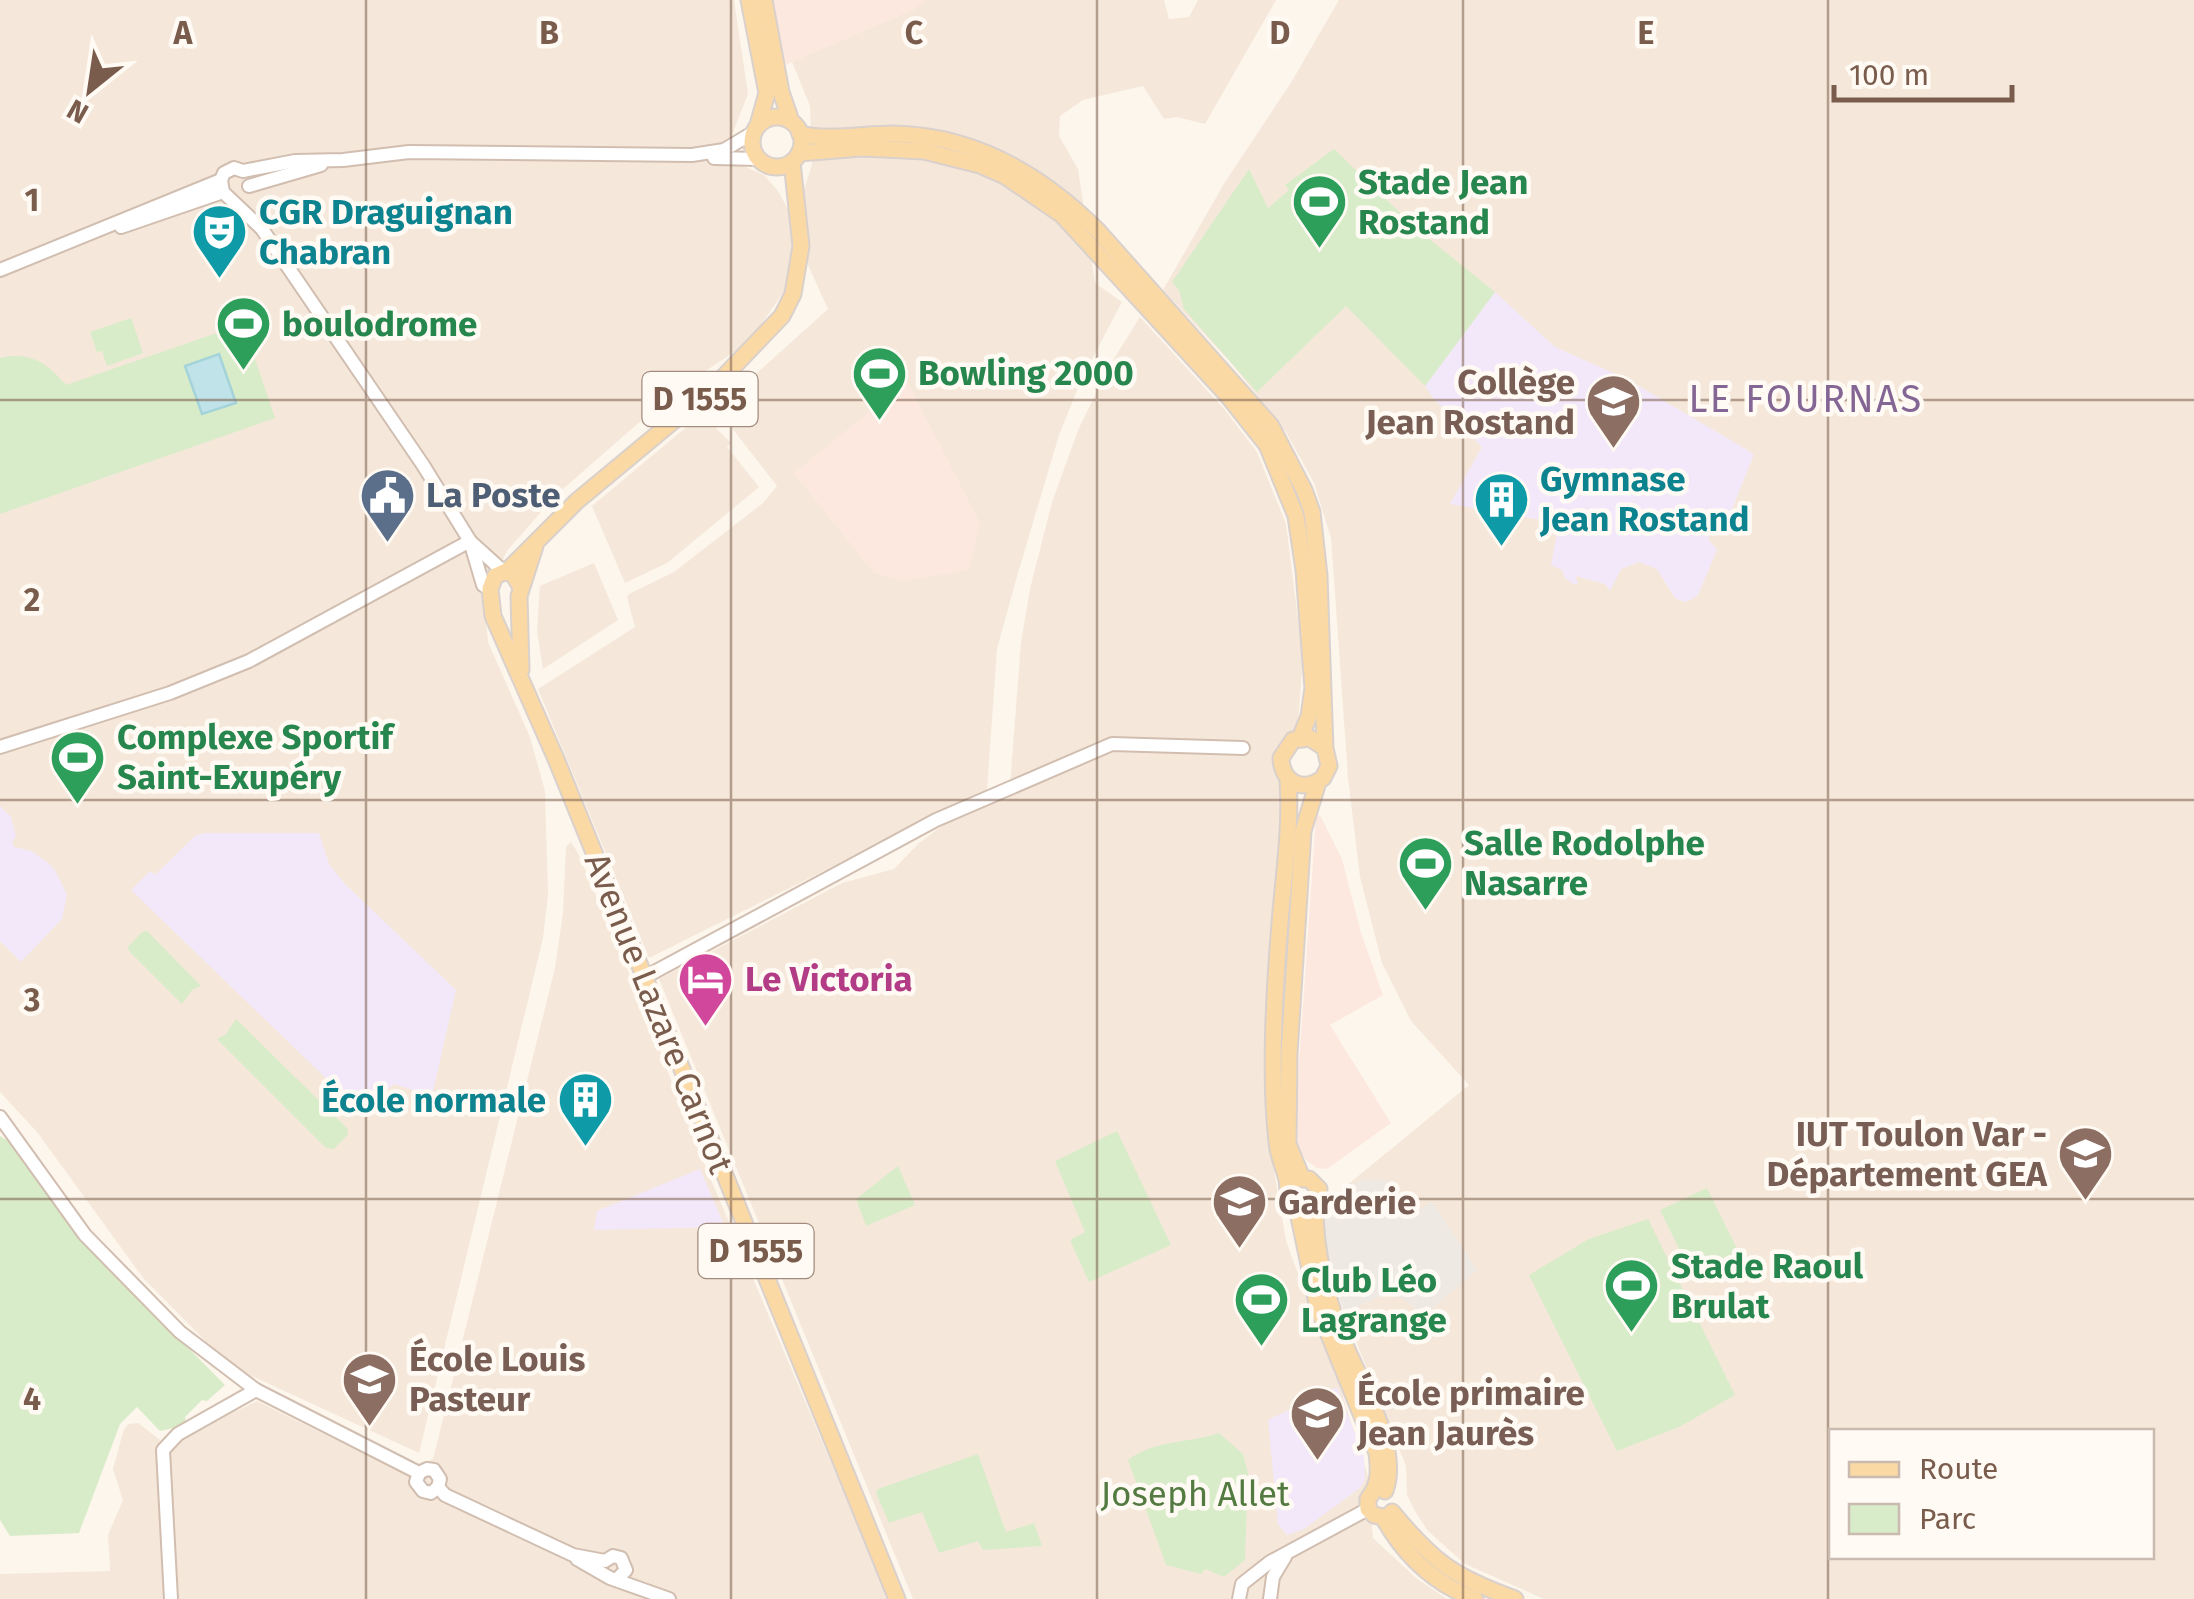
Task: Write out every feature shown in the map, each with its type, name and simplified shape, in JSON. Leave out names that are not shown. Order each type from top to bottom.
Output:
[{"type":"main road","points":[[749,0],[767,93],[752,144],[765,163],[886,148],[946,155],[980,165],[1026,188],[1072,225],[1229,396],[1266,444],[1290,496],[1301,538],[1313,702],[1300,738]]},
{"type":"main road","points":[[764,0],[780,92],[796,128],[795,158]]},
{"type":"main road","points":[[756,128],[774,117],[796,128],[938,139],[996,156],[1028,173],[1070,203],[1168,306],[1271,426],[1284,448],[1304,490],[1314,532],[1329,766],[1318,782],[1303,831],[1289,1054],[1288,1144],[1296,1182],[1287,1202],[1306,1210]]},
{"type":"main road","name":"D 1555","points":[[505,572],[713,388],[782,316],[793,294],[801,246],[795,158]]},
{"type":"main road","name":"D 1555","points":[[765,163],[792,193],[800,224]]},
{"type":"main road","name":"D 1555","points":[[520,591],[539,538]]},
{"type":"main road","points":[[505,572],[517,578],[520,591],[505,604],[491,592],[495,576],[505,572]]},
{"type":"main road","name":"Avenue Lazare Carnot","points":[[520,591],[521,679]]},
{"type":"main road","name":"Avenue Lazare Carnot","points":[[491,592],[493,616],[645,977],[897,1599]]},
{"type":"main road","points":[[1296,1182],[1276,1139],[1281,914],[1290,821],[1288,780],[1280,758],[1288,744],[1300,738],[1318,741],[1325,748]]},
{"type":"main road","points":[[1288,780],[1303,786],[1318,782]]},
{"type":"main road","points":[[1296,1182],[1312,1181],[1319,1189],[1320,1201],[1306,1210]]},
{"type":"main road","points":[[1306,1210],[1338,1327],[1388,1448],[1390,1477],[1380,1491],[1368,1498],[1425,1570],[1436,1580],[1476,1599]]},
{"type":"main road","points":[[1380,1491],[1394,1500],[1381,1513]]},
{"type":"main road","points":[[1381,1513],[1439,1564],[1474,1584],[1515,1599]]},
{"type":"street","points":[[692,155],[724,150],[756,128]]},
{"type":"street","points":[[225,189],[228,170],[295,161],[442,152],[692,155],[765,163]]},
{"type":"street","points":[[0,270],[225,189],[247,189],[343,160]]},
{"type":"street","points":[[243,170],[262,228]]},
{"type":"street","points":[[225,189],[262,228],[470,541],[505,572]]},
{"type":"street","points":[[470,541],[483,585],[491,592]]},
{"type":"street","points":[[0,747],[170,693],[248,661],[470,541]]},
{"type":"street","points":[[645,977],[936,820],[1112,744],[1243,748]]},
{"type":"street","points":[[0,1117],[85,1235],[138,1292],[218,1365],[256,1390],[418,1473],[416,1482],[420,1489],[431,1492],[438,1487],[445,1495],[670,1599]]},
{"type":"street","points":[[171,1599],[162,1462],[166,1444],[256,1390]]},
{"type":"street","points":[[1238,1599],[1240,1589],[1270,1562],[1381,1513]]},
{"type":"street","points":[[1270,1594],[1285,1556]]},
{"type":"street","points":[[1250,1580],[1262,1581],[1270,1594]]},
{"type":"shaded area","points":[[0,0],[734,0],[748,94],[728,145],[741,165],[764,175],[778,191],[795,222],[799,249],[785,290],[749,342],[674,392],[556,495],[507,551],[484,600],[488,642],[530,737],[545,791],[548,895],[543,938],[419,1453],[230,1366],[144,1279],[37,1132],[0,1092]]},
{"type":"shaded area","points":[[768,0],[925,0],[915,9],[783,66]]},
{"type":"shaded area","points":[[778,0],[1164,0],[1169,19],[1189,17],[1198,0],[1276,0],[1205,124],[1177,117],[1164,119],[1143,86],[1083,100],[1060,116],[1059,136],[1078,169],[1095,283],[1122,302],[1082,378],[1059,435],[1016,580],[997,649],[987,790],[649,958],[538,689],[635,627],[629,594],[674,572],[763,503],[777,486],[717,409],[828,309],[808,265],[803,193],[812,164],[810,106],[790,57]]},
{"type":"shaded area","points":[[1339,0],[2194,0],[2194,1599],[1544,1599],[1465,1564],[1428,1531],[1407,1495],[1406,1466],[1345,1314],[1324,1223],[1340,1191],[1469,1085],[1411,1021],[1382,963],[1360,877],[1348,778],[1331,538],[1314,483],[1286,432],[1232,364],[1163,290],[1225,182],[1292,81]]},
{"type":"shaded area","name":"Collège Jean Rostand","points":[[1495,292],[1555,347],[1627,379],[1754,454],[1727,522],[1714,528],[1708,539],[1717,550],[1698,595],[1692,599],[1685,602],[1675,598],[1657,569],[1639,562],[1621,569],[1610,591],[1605,584],[1576,576],[1578,584],[1573,584],[1562,570],[1551,565],[1559,523],[1450,504],[1482,447],[1425,386]]},
{"type":"shaded area","points":[[1140,317],[1225,410],[1257,452],[1286,524],[1303,658],[1297,735],[1281,777],[1285,830],[1267,1032],[1268,1134],[1286,1241],[1368,1476],[1373,1538],[1416,1578],[1447,1599],[913,1599],[659,979],[842,883],[894,869],[951,819],[1009,798],[1021,642],[1052,502],[1079,428],[1110,365]]},
{"type":"shaded area","points":[[907,381],[980,523],[969,570],[905,581],[874,573],[794,473]]},
{"type":"shaded area","points":[[702,414],[731,443],[727,447],[759,487],[667,563],[625,583],[592,506]]},
{"type":"shaded area","points":[[594,563],[618,620],[543,669],[537,631],[540,586]]},
{"type":"shaded area","points":[[0,806],[11,817],[16,836],[14,847],[31,851],[46,861],[67,895],[62,919],[21,962],[0,941]]},
{"type":"shaded area","points":[[1320,815],[1342,859],[1361,933],[1383,995],[1330,1025],[1391,1123],[1327,1169],[1307,1161],[1298,1148],[1297,1094],[1316,817]]},
{"type":"shaded area","points":[[319,833],[329,864],[344,883],[456,990],[432,1096],[394,1084],[361,1112],[131,890],[150,871],[155,875],[195,836]]},
{"type":"shaded area","points":[[571,842],[889,1599],[174,1599],[167,1453],[172,1444],[188,1434],[257,1401],[403,1473],[433,1459],[555,968],[566,847]]},
{"type":"shaded area","points":[[700,1169],[725,1227],[594,1230],[597,1211]]},
{"type":"shaded area","points":[[1360,1180],[1388,1180],[1402,1202],[1420,1210],[1432,1201],[1477,1270],[1424,1316],[1403,1298],[1385,1294],[1344,1313],[1329,1266],[1324,1223],[1330,1206]]},
{"type":"shaded area","name":"École primaire Jean Jaurès","points":[[1337,1387],[1364,1456],[1365,1480],[1360,1488],[1304,1529],[1287,1535],[1278,1524],[1268,1420]]},
{"type":"shaded area","points":[[138,1423],[160,1440],[157,1452],[166,1599],[0,1599],[0,1574],[110,1571],[108,1535],[123,1500],[113,1469],[123,1432],[128,1424]]},
{"type":"green space","name":"Stade Jean Rostand","points":[[1334,149],[1418,230],[1495,292],[1425,386],[1346,306],[1257,392],[1184,309],[1179,290],[1172,282],[1249,169],[1268,208],[1289,190],[1285,185]]},
{"type":"green space","points":[[131,318],[143,353],[107,366],[90,332]]},
{"type":"green space","points":[[243,324],[275,418],[0,514],[0,358],[20,356],[37,361],[66,385]]},
{"type":"green space","points":[[147,931],[201,986],[192,990],[182,1004],[129,951],[128,947]]},
{"type":"green space","points":[[236,1019],[347,1128],[348,1134],[334,1149],[326,1148],[217,1039],[225,1035]]},
{"type":"green space","points":[[1117,1131],[1171,1245],[1089,1282],[1070,1240],[1085,1232],[1055,1161]]},
{"type":"green space","points":[[0,1136],[13,1144],[84,1243],[225,1385],[185,1417],[186,1425],[160,1431],[137,1407],[120,1424],[79,1533],[10,1536],[0,1520]]},
{"type":"green space","points":[[898,1166],[915,1205],[866,1226],[856,1199]]},
{"type":"green space","points":[[1707,1188],[1738,1251],[1691,1273],[1660,1210]]},
{"type":"green space","name":"Stade Raoul Brulat","points":[[1648,1219],[1735,1395],[1679,1427],[1617,1451],[1529,1275],[1589,1239]]},
{"type":"green space","name":"Joseph Allet","points":[[1219,1433],[1243,1454],[1248,1473],[1245,1560],[1224,1577],[1205,1569],[1201,1574],[1166,1565],[1128,1460],[1160,1445]]},
{"type":"green space","points":[[978,1454],[1006,1532],[1034,1523],[1042,1546],[983,1550],[978,1541],[939,1553],[922,1512],[889,1523],[876,1493],[878,1489]]},
{"type":"water","points":[[219,354],[236,403],[202,414],[185,366]]},
{"type":"place","name":"Stade Jean Rostand","points":[[1319,251]]},
{"type":"place","name":"CGR Draguignan Chabran","points":[[220,281]]},
{"type":"place","name":"boulodrome","points":[[243,373]]},
{"type":"place","name":"Bowling 2000","points":[[879,422]]},
{"type":"place","name":"Collège Jean Rostand","points":[[1614,451]]},
{"type":"place","name":"La Poste","points":[[387,544]]},
{"type":"place","name":"Gymnase Jean Rostand","points":[[1501,548]]},
{"type":"place","name":"Complexe Sportif Saint-Exupéry","points":[[78,806]]},
{"type":"place","name":"Salle Rodolphe Nasarre","points":[[1425,912]]},
{"type":"place","name":"Le Victoria","points":[[706,1028]]},
{"type":"place","name":"École normale","points":[[585,1149]]},
{"type":"place","name":"IUT Toulon Var - Département GEA","points":[[2086,1203]]},
{"type":"place","name":"Garderie","points":[[1239,1251]]},
{"type":"place","name":"Stade Raoul Brulat","points":[[1632,1335]]},
{"type":"place","name":"Club Léo Lagrange","points":[[1262,1349]]},
{"type":"place","name":"École Louis Pasteur","points":[[370,1428]]},
{"type":"place","name":"École primaire Jean Jaurès","points":[[1318,1462]]},
{"type":"district","name":"LE FOURNAS","points":[[1806,399]]}]
